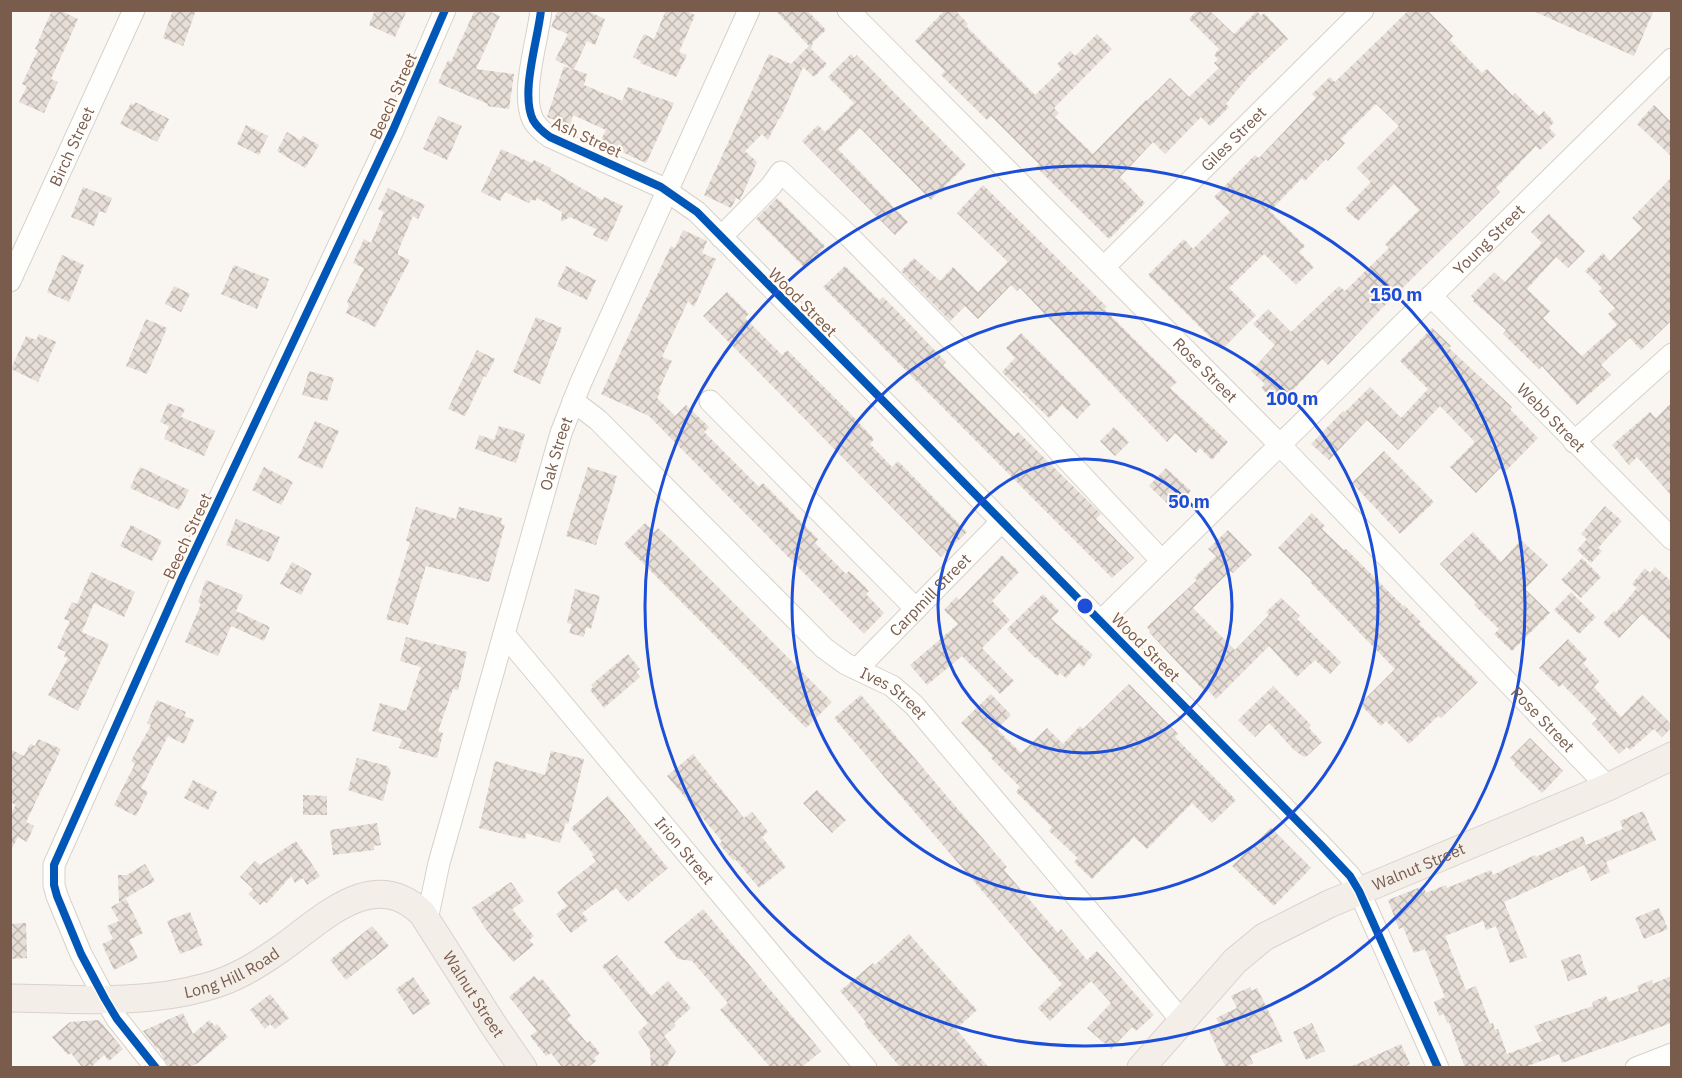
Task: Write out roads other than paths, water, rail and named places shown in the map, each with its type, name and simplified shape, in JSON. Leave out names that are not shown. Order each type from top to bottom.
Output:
[{"type":"main road","name":"Walnut Street","points":[[1141,1068],[1247,950],[1292,921],[1608,787],[1671,756]]},
{"type":"main road","name":"Long Hill Road","points":[[10,998],[143,998],[173,995],[227,980],[272,955],[328,914],[361,897],[381,895],[406,900],[427,920]]},
{"type":"main road","name":"Walnut Street","points":[[427,920],[494,1026],[524,1068]]},
{"type":"street","name":"Birch Street","points":[[10,280],[134,10]]},
{"type":"street","name":"Beech Street","points":[[156,1068],[117,1019],[81,954],[57,896],[53,875],[58,854],[182,578],[393,130],[445,10]]},
{"type":"street","name":"Ash Street","points":[[541,10],[529,93],[530,112],[537,126],[550,137],[667,190]]},
{"type":"street","name":"Oak Street","points":[[427,920],[439,863],[554,455],[573,401],[749,10]]},
{"type":"street","name":"Rose Street","points":[[848,10],[1280,445],[1608,787]]},
{"type":"street","name":"Giles Street","points":[[1104,267],[1363,10]]},
{"type":"street","name":"Young Street","points":[[1101,621],[1671,59]]},
{"type":"street","points":[[721,237],[782,172],[849,236],[1025,415],[1162,561]]},
{"type":"street","name":"Wood Street","points":[[667,190],[697,212],[1350,876],[1359,891],[1438,1068]]},
{"type":"street","name":"Webb Street","points":[[1431,296],[1671,539]]},
{"type":"street","points":[[1574,442],[1671,354]]},
{"type":"street","name":"Ives Street","points":[[573,401],[598,420],[824,648],[838,659],[892,686],[914,705],[1182,1021]]},
{"type":"street","points":[[710,401],[916,609]]},
{"type":"street","name":"Carpmill Street","points":[[856,669],[1002,521]]},
{"type":"street","name":"Irion Street","points":[[504,634],[866,1068]]},
{"type":"street","points":[[1636,1068],[1671,1054]]}]
